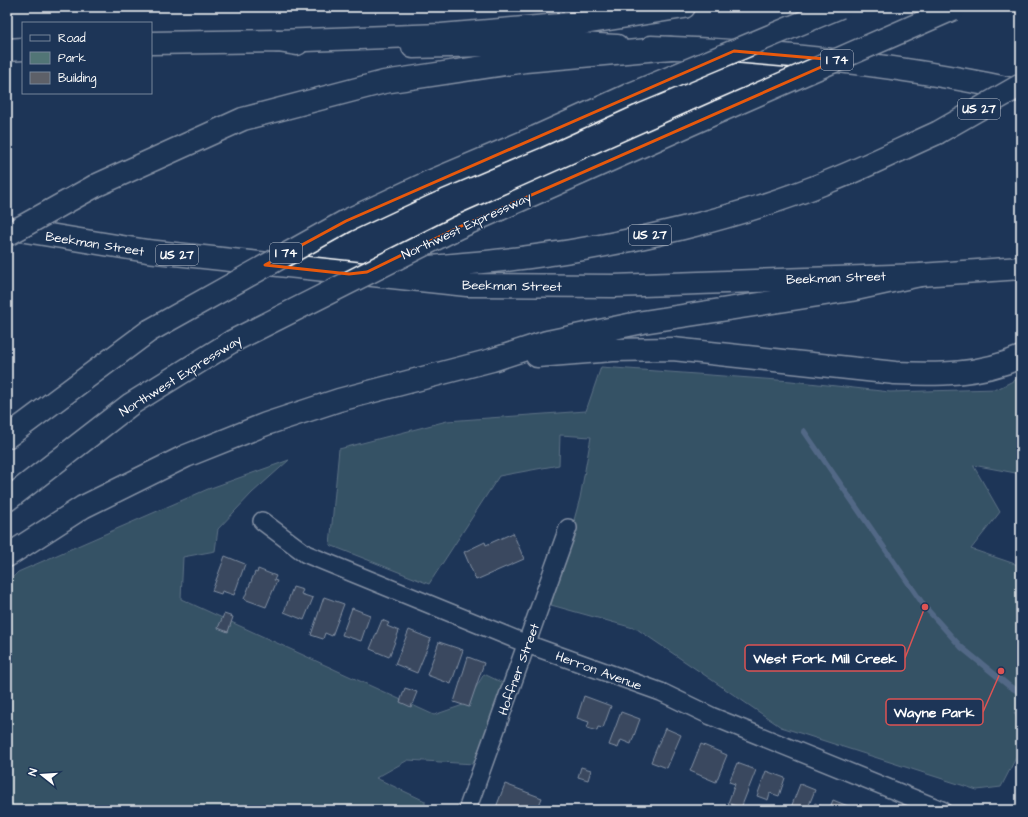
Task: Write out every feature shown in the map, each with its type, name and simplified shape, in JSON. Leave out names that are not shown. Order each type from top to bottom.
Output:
[{"type":"main road","points":[[152,43],[278,41],[441,35],[584,23],[684,7]]},
{"type":"main road","name":"I 74","points":[[7,437],[150,331],[346,221],[427,183],[536,137],[632,94],[840,7]]},
{"type":"main road","name":"Northwest Expressway","points":[[7,500],[131,404],[231,342],[443,234],[955,8]]},
{"type":"main road","points":[[278,41],[329,49],[559,43],[785,54],[895,67],[1021,91]]},
{"type":"main road","points":[[7,235],[94,186],[244,119],[384,82],[525,61],[671,48]]},
{"type":"main road","points":[[7,50],[22,49]]},
{"type":"main road","name":"US 27","points":[[349,274],[530,257],[617,242],[702,223],[830,182],[937,133],[1021,85]]},
{"type":"main road","name":"Beekman Street","points":[[7,228],[147,252],[467,285],[591,286],[920,275],[1021,268]]},
{"type":"main road","points":[[7,556],[83,507],[186,456],[266,424],[339,400],[492,360],[547,342],[643,322],[851,290],[920,275]]},
{"type":"main road","points":[[492,360],[613,350],[673,349],[895,373],[932,374],[970,372],[995,367],[1021,357]]},
{"type":"street","name":"Herron Avenue","points":[[262,521],[306,554],[527,644],[661,692],[711,716],[942,810]]},
{"type":"street","name":"Hoffner Street","points":[[467,810],[568,528]]},
{"type":"highlighted area","points":[[734,51],[837,60],[457,228],[367,272],[349,274],[265,265],[346,221]]},
{"type":"green space","points":[[601,367],[791,381],[890,392],[997,389],[1021,377],[1021,474],[973,465],[1000,512],[971,549],[1021,566],[1021,625],[1019,627],[1021,630],[1021,714],[1014,712],[1021,727],[1021,748],[1001,787],[977,790],[781,727],[637,629],[551,605],[580,498],[591,437],[560,435],[559,465],[499,476],[429,584],[330,545],[339,449],[447,421],[586,411]]},
{"type":"green space","points":[[289,460],[252,493],[218,529],[215,551],[183,557],[181,599],[434,715],[466,704],[484,674],[503,683],[474,764],[408,760],[376,778],[425,801],[425,810],[7,810],[7,583],[18,572],[208,489]]},
{"type":"building","points":[[513,533],[524,559],[476,580],[464,552],[485,542],[486,545]]},
{"type":"building","points":[[225,556],[245,564],[234,595],[222,591],[221,594],[212,591]]},
{"type":"building","points":[[258,569],[276,576],[274,580],[277,581],[266,607],[244,599],[255,572],[257,573]]},
{"type":"building","points":[[293,587],[303,590],[301,594],[313,598],[304,620],[284,612]]},
{"type":"building","points":[[324,597],[344,604],[332,636],[325,633],[323,639],[311,635]]},
{"type":"building","points":[[352,608],[370,615],[361,641],[342,635]]},
{"type":"building","points":[[224,614],[233,617],[228,632],[218,628]]},
{"type":"building","points":[[382,620],[389,623],[387,626],[399,631],[389,657],[370,649]]},
{"type":"building","points":[[409,630],[431,639],[417,673],[395,664]]},
{"type":"building","points":[[439,642],[463,650],[451,684],[427,675]]},
{"type":"building","points":[[468,657],[484,663],[469,707],[454,702]]},
{"type":"building","points":[[405,688],[417,692],[411,707],[400,702]]},
{"type":"building","points":[[584,696],[611,706],[603,728],[598,727],[597,731],[587,728],[589,722],[577,718]]},
{"type":"building","points":[[621,712],[640,719],[631,744],[621,740],[618,748],[609,745]]},
{"type":"building","points":[[665,728],[681,735],[667,768],[651,762]]},
{"type":"building","points":[[701,744],[727,755],[716,782],[690,771]]},
{"type":"building","points":[[737,763],[756,770],[741,808],[728,803],[735,784],[729,782]]},
{"type":"building","points":[[581,767],[591,770],[588,780],[578,777]]},
{"type":"building","points":[[766,771],[785,778],[779,796],[770,793],[768,800],[757,796]]},
{"type":"building","points":[[505,784],[542,798],[537,810],[495,810]]},
{"type":"building","points":[[800,784],[815,790],[807,810],[790,810]]},
{"type":"building","points":[[833,800],[848,806],[846,810],[829,810]]},
{"type":"building","points":[[815,803],[823,807],[822,810],[811,810]]},
{"type":"waterway","points":[[804,431],[925,607],[961,647],[1009,686],[1021,693]]},
{"type":"place","name":"West Fork Mill Creek","points":[[925,607]]},
{"type":"place","name":"Wayne Park","points":[[1001,671]]}]
